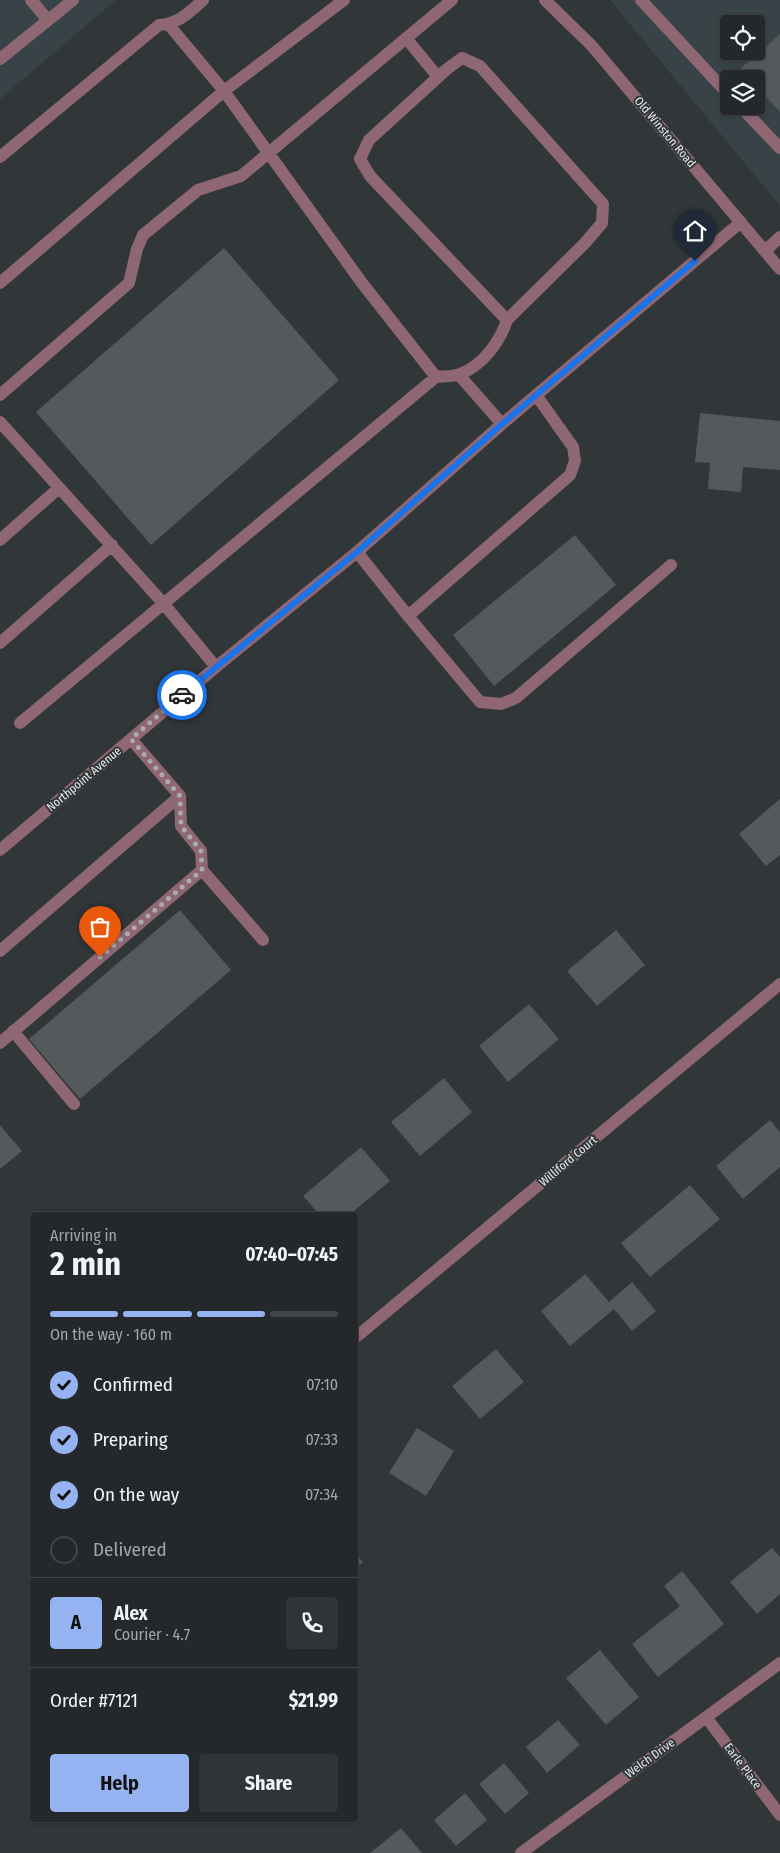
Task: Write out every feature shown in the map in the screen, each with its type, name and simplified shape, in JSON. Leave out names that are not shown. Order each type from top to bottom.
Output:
[{"type":"street","points":[[31,0],[48,20]]},
{"type":"street","points":[[0,60],[72,0]]},
{"type":"street","points":[[0,157],[159,26],[170,25],[184,17],[203,0]]},
{"type":"street","points":[[0,283],[224,91],[344,0]]},
{"type":"street","points":[[0,395],[129,283],[137,249],[143,235],[198,190],[241,176],[452,0]]},
{"type":"street","name":"Old Winston Road","points":[[545,0],[592,46],[780,270]]},
{"type":"street","points":[[641,0],[720,85]]},
{"type":"street","points":[[170,25],[224,91],[270,152],[362,283],[436,377]]},
{"type":"street","points":[[406,38],[438,77]]},
{"type":"street","points":[[20,723],[436,377],[459,375],[477,366],[502,335],[507,320],[523,302],[585,243],[602,223],[603,204],[480,66],[462,58],[438,77],[369,140],[360,159],[370,176],[507,320]]},
{"type":"street","points":[[749,115],[780,148]]},
{"type":"street","name":"Northpoint Avenue","points":[[0,850],[216,667],[357,552],[502,424],[590,352],[740,222]]},
{"type":"street","points":[[765,251],[780,237]]},
{"type":"street","points":[[459,375],[502,424]]},
{"type":"street","points":[[408,616],[570,475],[575,461],[573,447],[536,395]]},
{"type":"street","points":[[0,422],[163,603],[216,667]]},
{"type":"street","points":[[0,540],[60,488]]},
{"type":"street","points":[[0,643],[112,546]]},
{"type":"street","points":[[357,552],[480,702],[501,704],[516,698],[672,565]]},
{"type":"street","points":[[131,739],[180,796],[181,826],[201,851],[202,870],[263,940]]},
{"type":"street","points":[[0,951],[180,796]]},
{"type":"street","points":[[0,1043],[202,870]]},
{"type":"street","name":"Williford Court","points":[[358,1336],[780,984]]},
{"type":"street","points":[[13,1031],[74,1104]]},
{"type":"street","name":"Welch Drive","points":[[521,1853],[780,1663]]},
{"type":"street","name":"Earle Place","points":[[706,1717],[780,1815]]},
{"type":"shaded area","points":[[0,0],[116,0],[0,99]]},
{"type":"shaded area","points":[[610,0],[780,0],[780,206]]},
{"type":"building","points":[[780,34],[780,112],[765,96],[765,70],[743,70],[741,68],[750,60],[765,60],[765,47]]},
{"type":"building","points":[[224,248],[339,380],[151,545],[36,412]]},
{"type":"building","points":[[700,413],[780,421],[780,470],[743,467],[741,492],[708,489],[710,463],[695,462]]},
{"type":"building","points":[[575,535],[616,585],[494,686],[453,635]]},
{"type":"building","points":[[780,799],[780,855],[766,866],[739,834]]},
{"type":"building","points":[[180,910],[231,970],[80,1099],[29,1039]]},
{"type":"building","points":[[616,930],[645,965],[597,1006],[567,971]]},
{"type":"building","points":[[529,1004],[559,1039],[508,1082],[479,1046]]},
{"type":"building","points":[[444,1078],[472,1112],[420,1156],[391,1122]]},
{"type":"building","points":[[770,1120],[780,1132],[780,1167],[743,1199],[716,1166]]},
{"type":"building","points":[[0,1125],[22,1151],[0,1169]]},
{"type":"building","points":[[361,1147],[390,1181],[353,1212],[317,1212],[303,1196]]},
{"type":"building","points":[[690,1185],[720,1219],[650,1277],[621,1243]]},
{"type":"building","points":[[585,1274],[609,1302],[632,1282],[656,1311],[632,1331],[614,1309],[570,1346],[541,1311]]},
{"type":"building","points":[[496,1349],[524,1382],[480,1419],[452,1386]]},
{"type":"building","points":[[417,1428],[454,1451],[426,1496],[389,1473]]},
{"type":"building","points":[[772,1548],[780,1557],[780,1594],[757,1614],[730,1582]]},
{"type":"building","points":[[358,1556],[363,1562],[358,1566]]},
{"type":"building","points":[[682,1571],[724,1624],[658,1677],[632,1644],[680,1606],[664,1586]]},
{"type":"building","points":[[600,1650],[639,1697],[606,1725],[566,1678]]},
{"type":"building","points":[[558,1720],[580,1745],[547,1773],[526,1747]]},
{"type":"building","points":[[504,1763],[529,1793],[505,1814],[479,1784]]},
{"type":"building","points":[[465,1793],[487,1820],[456,1846],[434,1820]]},
{"type":"building","points":[[401,1828],[422,1853],[370,1853]]},
{"type":"way so far","points":[[100,957],[202,870],[201,851],[181,826],[180,796],[131,739],[182,695]]},
{"type":"route","points":[[182,695],[357,552],[502,424],[590,352],[695,261]]}]
